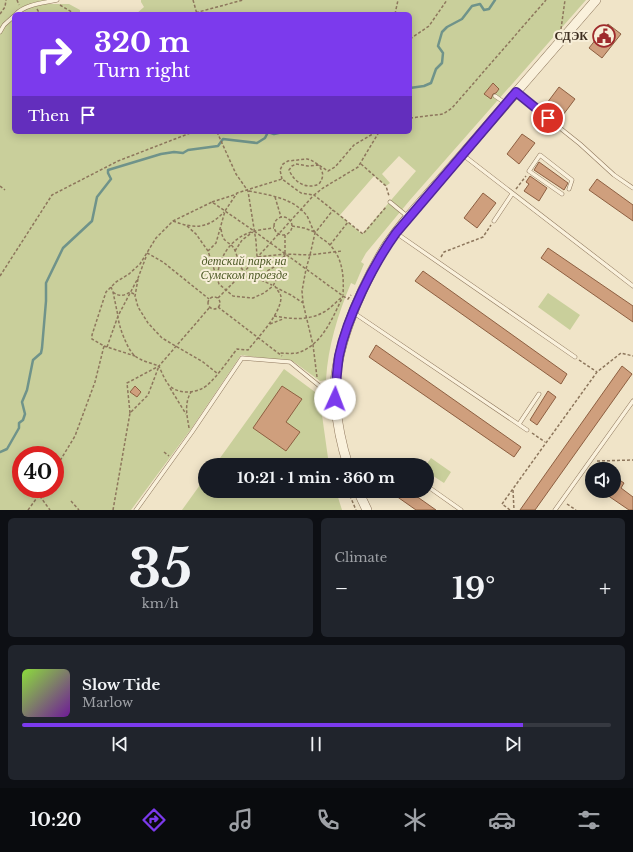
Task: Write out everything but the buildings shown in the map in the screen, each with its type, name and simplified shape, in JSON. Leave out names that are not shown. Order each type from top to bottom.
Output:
[{"type":"street","points":[[346,458],[339,428],[335,399],[336,377],[340,354],[354,313],[366,284],[380,257],[408,217],[596,0]]},
{"type":"street","points":[[361,498],[366,510]]},
{"type":"lane","points":[[19,12],[34,5],[55,0]]},
{"type":"lane","points":[[0,32],[4,25],[12,18]]},
{"type":"lane","points":[[516,92],[580,144],[614,175],[633,188]]},
{"type":"lane","points":[[495,96],[506,104]]},
{"type":"lane","points":[[462,154],[633,286]]},
{"type":"lane","points":[[562,194],[529,171],[540,155],[572,180],[569,189]]},
{"type":"lane","points":[[494,220],[512,194]]},
{"type":"lane","points":[[390,202],[408,217]]},
{"type":"lane","points":[[396,233],[574,357]]},
{"type":"lane","points":[[354,313],[527,430]]},
{"type":"lane","points":[[136,510],[192,432],[242,358],[290,362],[335,399]]},
{"type":"lane","points":[[519,424],[539,394]]},
{"type":"lane","points":[[555,510],[633,401]]},
{"type":"lane","points":[[434,491],[461,510]]},
{"type":"path","points":[[0,14],[5,7],[6,0]]},
{"type":"path","points":[[55,0],[72,12]]},
{"type":"path","points":[[193,0],[197,12]]},
{"type":"path","points":[[201,12],[243,0]]},
{"type":"path","points":[[395,12],[398,0]]},
{"type":"path","points":[[412,38],[429,26],[447,0]]},
{"type":"path","points":[[412,118],[443,114],[452,108],[546,0]]},
{"type":"path","points":[[560,30],[566,0]]},
{"type":"path","points":[[0,276],[52,195],[118,161],[187,134]]},
{"type":"path","points":[[218,134],[236,174],[248,190],[258,257]]},
{"type":"path","points":[[360,164],[386,186],[390,202],[363,234],[314,195],[301,193],[282,179],[280,170],[283,164],[307,159],[312,160],[328,171],[335,167],[354,145],[373,134]]},
{"type":"path","points":[[218,298],[258,257],[314,195],[358,167],[376,134]]},
{"type":"path","points":[[288,162],[292,166]]},
{"type":"path","points":[[300,164],[308,166],[318,165],[323,172],[322,180],[319,184],[309,186],[298,182],[293,178],[289,170],[292,166],[300,164]]},
{"type":"path","points":[[512,194],[529,171]]},
{"type":"path","points":[[187,415],[159,366],[104,346],[92,339],[106,292],[116,282],[129,274],[140,264],[156,238],[174,221],[212,202],[282,179]]},
{"type":"path","points":[[319,184],[323,188]]},
{"type":"path","points":[[0,186],[5,190]]},
{"type":"path","points":[[248,190],[295,204],[307,217],[315,233]]},
{"type":"path","points":[[185,225],[208,225],[225,211],[237,194]]},
{"type":"path","points":[[275,197],[281,217]]},
{"type":"path","points":[[212,202],[343,296],[348,299],[353,291]]},
{"type":"path","points":[[319,386],[313,345],[303,303],[302,290],[315,233],[333,210]]},
{"type":"path","points":[[208,251],[216,243],[225,211]]},
{"type":"path","points":[[281,217],[288,219],[292,226],[289,233],[285,235],[278,234],[274,228],[274,223],[281,217]]},
{"type":"path","points":[[437,262],[444,252],[483,237],[494,220]]},
{"type":"path","points":[[174,221],[191,228],[196,234],[208,251],[219,284],[233,296],[253,298],[274,286],[283,264],[285,254],[285,235]]},
{"type":"path","points":[[330,245],[348,222]]},
{"type":"path","points":[[278,353],[296,353],[313,345],[330,324],[343,296],[344,281],[342,266],[336,252],[315,233],[304,228],[292,226]]},
{"type":"path","points":[[220,227],[223,237],[226,242],[231,244],[240,267],[244,272],[291,294],[303,303]]},
{"type":"path","points":[[217,280],[220,262],[231,244],[246,234],[254,231],[274,228]]},
{"type":"path","points":[[235,253],[242,240],[254,231]]},
{"type":"path","points":[[258,257],[285,254],[310,255],[342,251]]},
{"type":"path","points":[[107,347],[118,316],[138,278],[147,253]]},
{"type":"path","points":[[147,253],[163,262],[209,298]]},
{"type":"path","points":[[251,276],[273,268],[280,263],[285,254]]},
{"type":"path","points":[[138,278],[135,296],[138,308],[148,323],[162,338],[203,362],[218,374]]},
{"type":"path","points":[[170,387],[181,392],[191,392],[204,388],[218,374],[237,349],[248,350],[268,325],[280,303],[281,296],[274,286]]},
{"type":"path","points":[[110,288],[117,295],[121,296],[130,292]]},
{"type":"path","points":[[113,292],[118,322],[124,338],[134,356]]},
{"type":"path","points":[[130,292],[134,293],[135,296]]},
{"type":"path","points":[[209,298],[213,296],[218,298]]},
{"type":"path","points":[[274,316],[292,320],[306,318],[324,312],[343,296]]},
{"type":"path","points":[[209,298],[208,303],[210,307]]},
{"type":"path","points":[[218,298],[220,302],[218,307]]},
{"type":"path","points":[[130,413],[148,395],[159,366],[210,307]]},
{"type":"path","points":[[210,307],[214,309],[218,307]]},
{"type":"path","points":[[218,307],[290,362]]},
{"type":"path","points":[[268,325],[286,318]]},
{"type":"path","points":[[64,455],[75,436],[95,382],[104,346]]},
{"type":"path","points":[[510,510],[502,504],[597,372],[621,353],[633,356]]},
{"type":"path","points":[[574,357],[597,372]]},
{"type":"path","points":[[113,510],[130,413],[127,383],[159,366]]},
{"type":"path","points":[[191,392],[187,398],[186,406],[189,430],[192,432]]},
{"type":"path","points":[[527,430],[546,442]]},
{"type":"path","points":[[164,452],[170,456]]},
{"type":"path","points":[[591,461],[633,460]]},
{"type":"path","points":[[513,489],[514,510]]},
{"type":"path","points":[[28,510],[36,498]]},
{"type":"path","points":[[42,498],[50,510]]},
{"type":"path","points":[[351,498],[356,510]]},
{"type":"path","points":[[562,500],[576,510]]},
{"type":"path","points":[[71,501],[79,510]]},
{"type":"green space","name":"детский парк на Сумском проезде","points":[[0,0],[60,0],[46,4],[69,4],[80,10],[80,12],[12,12],[12,134],[412,134],[412,12],[138,12],[144,7],[141,0],[586,0],[410,200],[366,253],[361,262],[364,264],[355,285],[351,283],[338,318],[331,343],[326,380],[320,381],[294,362],[241,355],[191,429],[131,510],[0,510]],"holes":[[[399,156],[416,171],[362,234],[340,215],[374,176],[386,186],[390,183],[382,174]]]},
{"type":"green space","points":[[548,293],[580,315],[570,330],[538,307]]},
{"type":"green space","points":[[284,369],[315,392],[320,401],[328,458],[220,458]]},
{"type":"green space","points":[[434,460],[451,472],[444,483],[434,477]]},
{"type":"green space","points":[[198,488],[198,498],[338,498],[342,510],[182,510]]},
{"type":"waterway","points":[[412,88],[424,86],[431,83],[436,69],[442,63],[443,53],[438,46],[442,32],[447,27],[462,19],[472,6],[480,4],[484,10],[489,9],[495,0]]},
{"type":"waterway","points":[[0,452],[7,449],[19,428],[19,423],[23,420],[25,414],[22,402],[27,390],[33,360],[41,353],[42,348],[46,283],[63,248],[92,221],[97,197],[111,179],[108,170],[161,154],[174,152],[183,153],[188,150],[218,146],[223,139],[257,143],[265,138],[267,134]]},
{"type":"place","name":"СДЭК","points":[[604,36]]},
{"type":"route","points":[[335,399],[336,377],[340,354],[352,316],[383,251],[408,217],[516,92],[548,118]]}]
